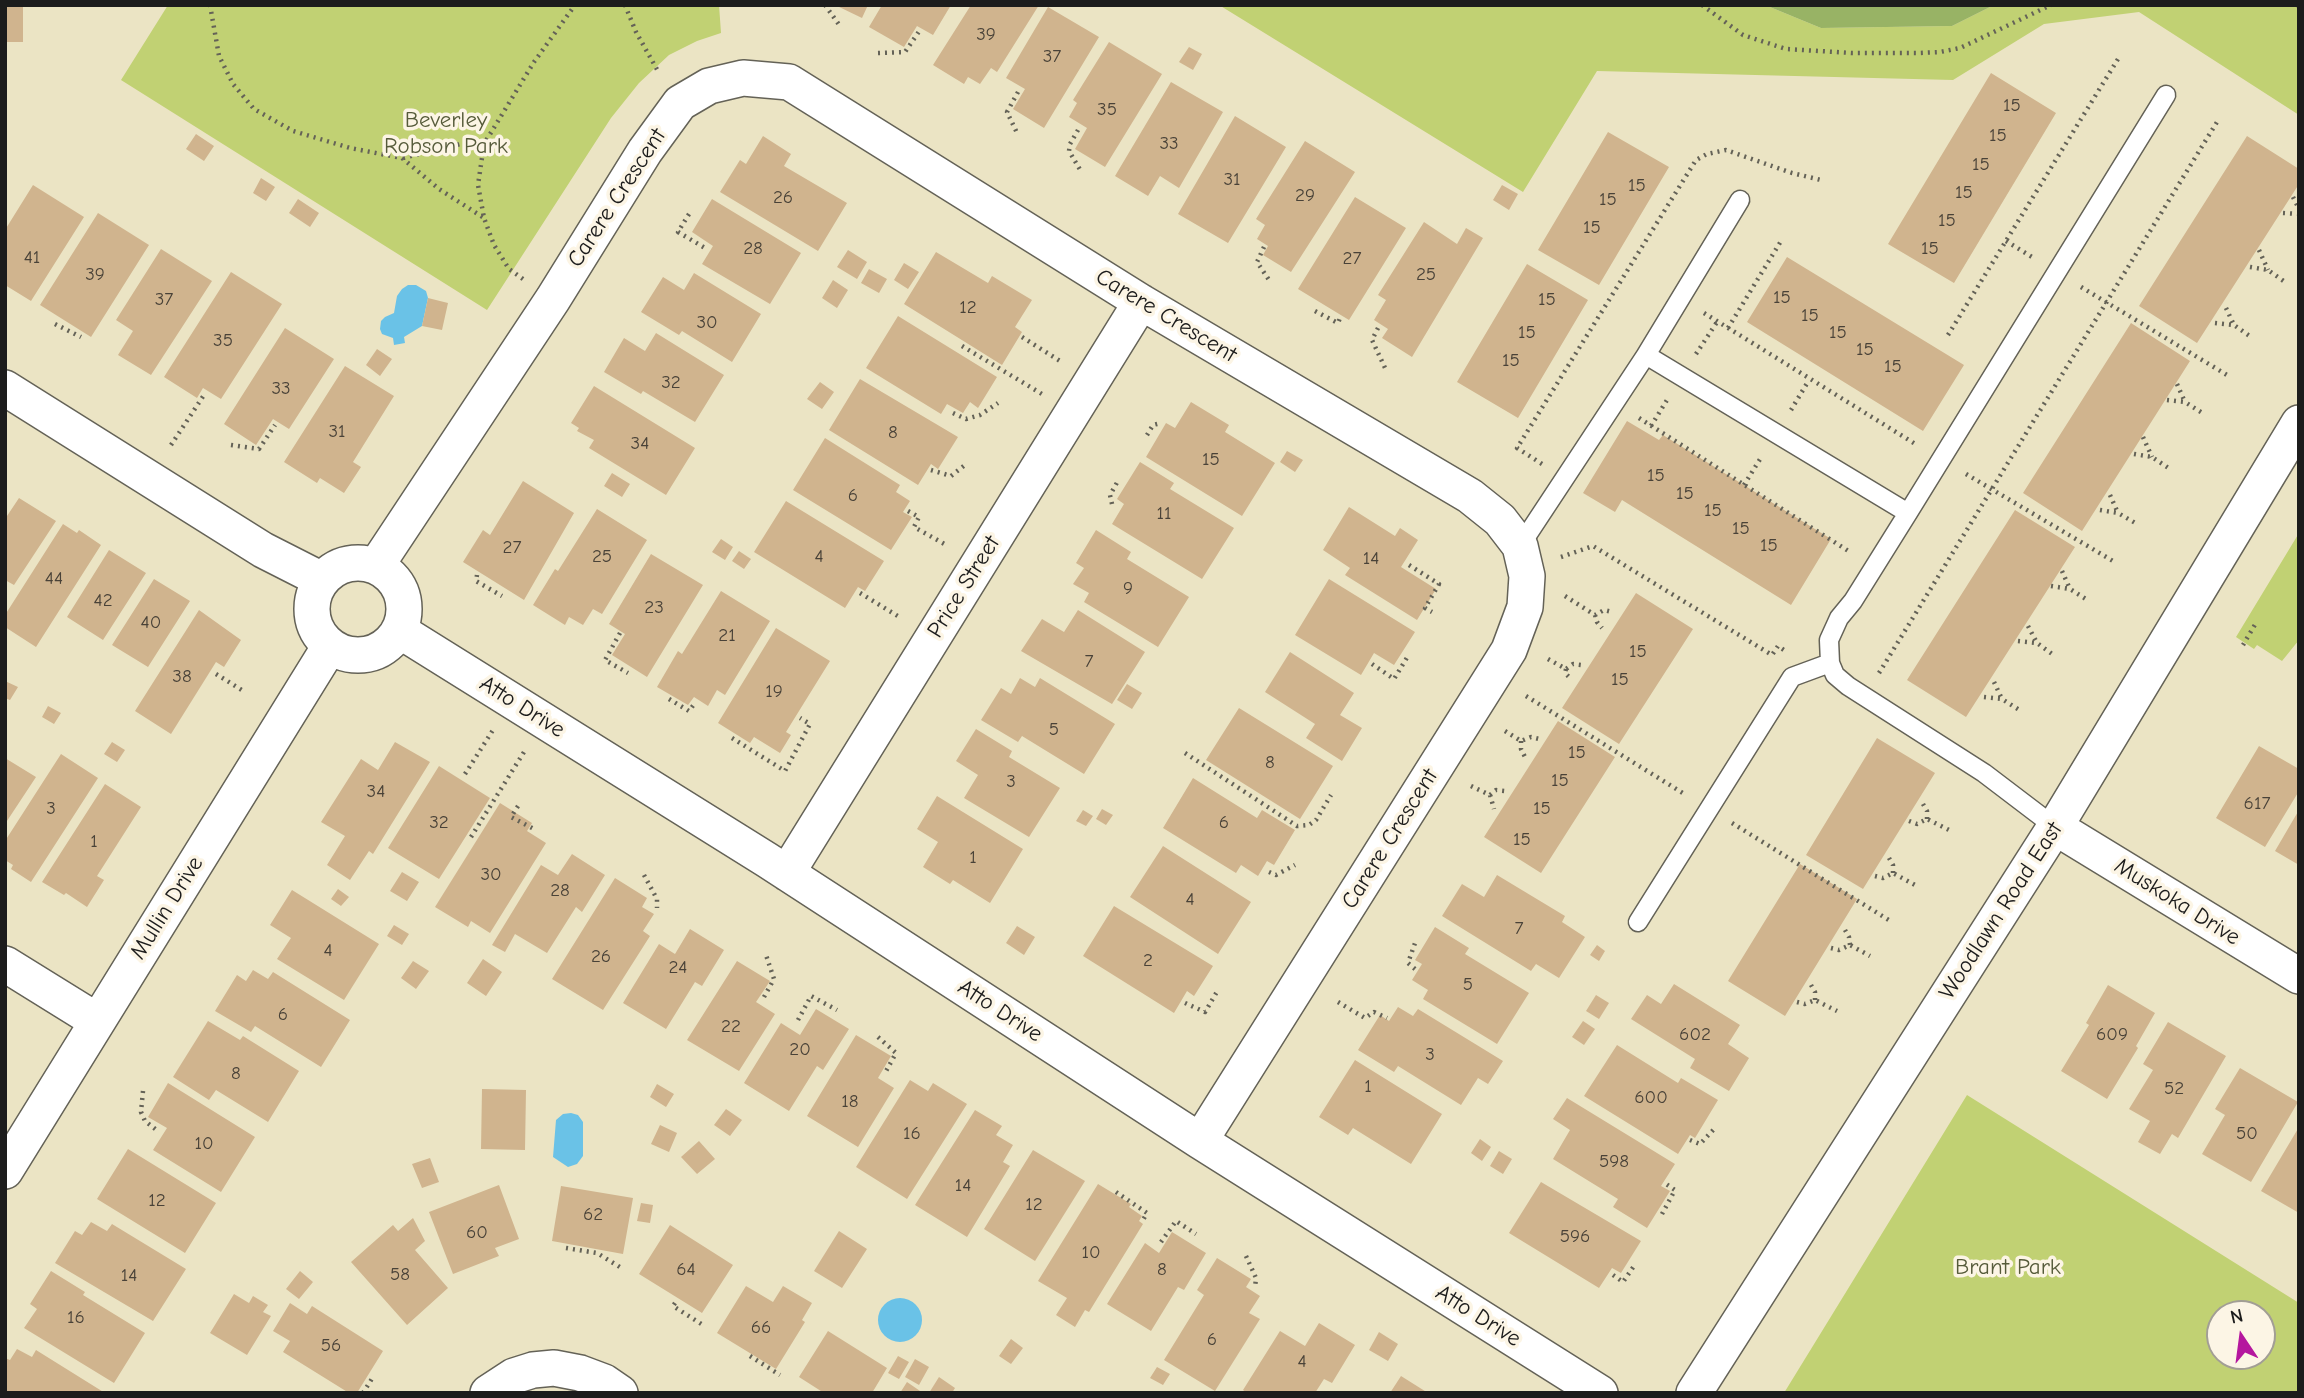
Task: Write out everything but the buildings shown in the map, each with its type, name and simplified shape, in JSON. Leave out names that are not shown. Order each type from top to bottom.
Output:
[{"type":"street","name":"Carere Crescent","points":[[376,566],[553,299],[645,151],[680,103],[709,86],[743,78],[789,82],[1142,302],[1469,496],[1500,520],[1520,546],[1527,576],[1525,607],[1509,650],[1200,1141]]},
{"type":"street","name":"Price Street","points":[[787,873],[1142,302]]},
{"type":"street","points":[[5,388],[263,550],[322,580]]},
{"type":"street","name":"Woodlawn Road East","points":[[1694,1393],[2055,827],[2299,423]]},
{"type":"street","points":[[347,564],[376,566],[390,575],[399,586],[404,601],[400,631],[392,642],[381,650],[355,656],[342,653],[330,646],[317,628],[312,607],[315,593],[322,580],[333,570],[347,564]]},
{"type":"street","name":"Atto Drive","points":[[400,631],[787,873],[1200,1141],[1600,1393]]},
{"type":"street","name":"Mullin Drive","points":[[5,1171],[330,646]]},
{"type":"street","name":"Muskoka Drive","points":[[2055,827],[2299,976]]},
{"type":"street","points":[[5,964],[97,1021]]},
{"type":"street","points":[[488,1393],[514,1376],[554,1368],[580,1373],[604,1382],[620,1393]]},
{"type":"lane","points":[[2055,827],[1984,772],[1862,696],[1835,675],[1830,663],[1829,640],[1839,618],[1853,601],[2166,95]]},
{"type":"lane","points":[[1520,546],[1646,355],[1740,200]]},
{"type":"lane","points":[[1646,355],[1908,513]]},
{"type":"lane","points":[[1638,922],[1792,677],[1830,663]]},
{"type":"path","points":[[210,5],[219,56],[233,84],[254,110],[293,131],[350,148],[402,158],[469,142],[484,144]]},
{"type":"path","points":[[553,299],[509,269],[494,245],[484,218],[478,184],[484,144],[534,62],[575,5]]},
{"type":"path","points":[[625,5],[658,72],[680,103]]},
{"type":"path","points":[[825,5],[840,26]]},
{"type":"path","points":[[1702,5],[1743,35],[1786,49],[1919,53],[1960,48],[2051,5]]},
{"type":"path","points":[[878,53],[905,52],[920,30]]},
{"type":"path","points":[[1948,335],[2118,59]]},
{"type":"path","points":[[1018,92],[1007,112],[1018,135]]},
{"type":"path","points":[[1862,696],[1878,675],[2217,122]]},
{"type":"path","points":[[1078,130],[1069,151],[1082,173]]},
{"type":"path","points":[[1536,473],[1542,464],[1517,448],[1696,160],[1707,154],[1726,150],[1821,180]]},
{"type":"path","points":[[402,158],[439,189],[484,218]]},
{"type":"path","points":[[2283,213],[2299,212],[2293,197]]},
{"type":"path","points":[[690,214],[678,232],[705,248]]},
{"type":"path","points":[[1728,328],[1781,241]]},
{"type":"path","points":[[2006,241],[2227,375]]},
{"type":"path","points":[[1264,247],[1256,262],[1269,280]]},
{"type":"path","points":[[2259,250],[2268,270]]},
{"type":"path","points":[[2250,267],[2268,270],[2285,282]]},
{"type":"path","points":[[1680,298],[1862,413],[2113,561]]},
{"type":"path","points":[[2226,308],[2234,325],[2250,337]]},
{"type":"path","points":[[1315,311],[1338,323],[1340,318]]},
{"type":"path","points":[[2216,323],[2234,325]]},
{"type":"path","points":[[55,324],[81,337]]},
{"type":"path","points":[[1378,328],[1372,341],[1386,370]]},
{"type":"path","points":[[962,346],[1073,413]]},
{"type":"path","points":[[2177,384],[2185,402]]},
{"type":"path","points":[[171,445],[204,395]]},
{"type":"path","points":[[2167,400],[2185,402],[2204,414]]},
{"type":"path","points":[[1614,402],[1874,567]]},
{"type":"path","points":[[953,413],[966,419],[980,415],[999,403]]},
{"type":"path","points":[[1147,435],[1153,425],[1161,423]]},
{"type":"path","points":[[231,445],[259,449],[275,425]]},
{"type":"path","points":[[2143,438],[2152,457]]},
{"type":"path","points":[[2134,454],[2152,457],[2170,469]]},
{"type":"path","points":[[931,470],[951,476],[965,465]]},
{"type":"path","points":[[1112,504],[1110,495],[1119,479]]},
{"type":"path","points":[[2110,495],[2118,513]]},
{"type":"path","points":[[2100,510],[2118,513],[2137,524]]},
{"type":"path","points":[[908,511],[919,517],[914,527],[979,564]]},
{"type":"path","points":[[1560,557],[1592,546],[1772,655],[1778,646],[1792,654]]},
{"type":"path","points":[[1409,565],[1440,584],[1425,608],[1432,612]]},
{"type":"path","points":[[2062,571],[2070,589]]},
{"type":"path","points":[[477,575],[476,581],[502,596]]},
{"type":"path","points":[[2051,586],[2070,589],[2089,601]]},
{"type":"path","points":[[860,593],[933,638]]},
{"type":"path","points":[[1565,596],[1595,615],[1602,628]]},
{"type":"path","points":[[1595,615],[1604,610],[1612,612]]},
{"type":"path","points":[[2244,645],[2256,623]]},
{"type":"path","points":[[2028,625],[2037,643],[2055,656]]},
{"type":"path","points":[[620,634],[605,660],[628,673]]},
{"type":"path","points":[[2018,641],[2037,643]]},
{"type":"path","points":[[1372,664],[1394,679],[1408,656]]},
{"type":"path","points":[[1548,659],[1566,669],[1572,680]]},
{"type":"path","points":[[1566,669],[1573,664],[1581,664]]},
{"type":"path","points":[[216,674],[246,692]]},
{"type":"path","points":[[1994,682],[2003,699]]},
{"type":"path","points":[[1984,697],[2003,699],[2021,711]]},
{"type":"path","points":[[669,699],[689,711],[695,703]]},
{"type":"path","points":[[465,774],[512,701]]},
{"type":"path","points":[[732,738],[785,771],[810,724],[800,718]]},
{"type":"path","points":[[471,837],[544,721]]},
{"type":"path","points":[[1505,731],[1521,741]]},
{"type":"path","points":[[1521,741],[1531,737],[1539,739]]},
{"type":"path","points":[[1521,741],[1521,750],[1525,757]]},
{"type":"path","points":[[1185,753],[1297,826],[1316,820],[1331,795]]},
{"type":"path","points":[[1471,786],[1490,795],[1494,809]]},
{"type":"path","points":[[1490,795],[1496,790],[1505,791]]},
{"type":"path","points":[[1923,804],[1927,819]]},
{"type":"path","points":[[518,806],[511,817],[534,829]]},
{"type":"path","points":[[1909,821],[1917,824],[1927,819]]},
{"type":"path","points":[[1927,819],[1949,830]]},
{"type":"path","points":[[1889,858],[1893,873]]},
{"type":"path","points":[[1269,872],[1276,875],[1295,865]]},
{"type":"path","points":[[1875,876],[1883,878],[1893,873]]},
{"type":"path","points":[[1893,873],[1915,885]]},
{"type":"path","points":[[644,875],[657,898],[657,908]]},
{"type":"path","points":[[1845,930],[1850,945]]},
{"type":"path","points":[[1415,943],[1408,963],[1415,969]]},
{"type":"path","points":[[1831,948],[1839,950],[1850,945]]},
{"type":"path","points":[[1850,945],[1870,957]]},
{"type":"path","points":[[764,997],[774,979],[765,952]]},
{"type":"path","points":[[1811,985],[1815,1000]]},
{"type":"path","points":[[1185,1003],[1205,1012],[1218,990]]},
{"type":"path","points":[[798,1020],[811,996],[837,1010]]},
{"type":"path","points":[[1797,1002],[1805,1004],[1815,1000],[1837,1011]]},
{"type":"path","points":[[1338,1002],[1365,1017],[1374,1012],[1387,1018]]},
{"type":"path","points":[[878,1037],[896,1053],[885,1073]]},
{"type":"path","points":[[143,1091],[141,1112],[145,1121],[159,1132]]},
{"type":"path","points":[[1690,1140],[1700,1144],[1716,1127]]},
{"type":"path","points":[[1662,1214],[1675,1190],[1666,1184]]},
{"type":"path","points":[[1116,1192],[1147,1213],[1143,1220]]},
{"type":"path","points":[[1161,1242],[1175,1221],[1196,1234]]},
{"type":"path","points":[[566,1248],[597,1253],[623,1269]]},
{"type":"path","points":[[1246,1255],[1256,1278],[1255,1288]]},
{"type":"path","points":[[1613,1275],[1623,1282],[1634,1266]]},
{"type":"path","points":[[675,1303],[673,1306],[703,1325]]},
{"type":"path","points":[[750,1356],[780,1375]]},
{"type":"path","points":[[363,1393],[373,1377]]},
{"type":"green space","name":"Beverley Robson Park","points":[[168,5],[719,5],[721,33],[669,55],[639,83],[611,118],[487,310],[121,80]]},
{"type":"green space","points":[[1219,5],[1765,5],[1821,28],[1952,26],[1994,5],[2299,5],[2299,115],[2139,12],[2044,24],[1953,80],[1597,71],[1523,192]]},
{"type":"green space","points":[[1765,5],[1994,5],[1952,26],[1821,28]]},
{"type":"green space","points":[[2299,533],[2299,640],[2282,661],[2257,645],[2254,649],[2236,637]]},
{"type":"green space","name":"Brant Park","points":[[1967,1095],[2299,1303],[2299,1393],[1784,1393]]},
{"type":"water","points":[[408,285],[416,285],[426,291],[428,298],[422,326],[404,337],[405,343],[394,345],[393,338],[382,334],[381,321],[394,313],[397,296]]},
{"type":"water","points":[[563,1114],[578,1115],[583,1122],[583,1156],[577,1164],[568,1167],[553,1157],[556,1120]]},
{"type":"water","points":[[900,1298],[915,1305],[922,1320],[915,1335],[900,1342],[885,1335],[878,1320],[885,1305]]}]
